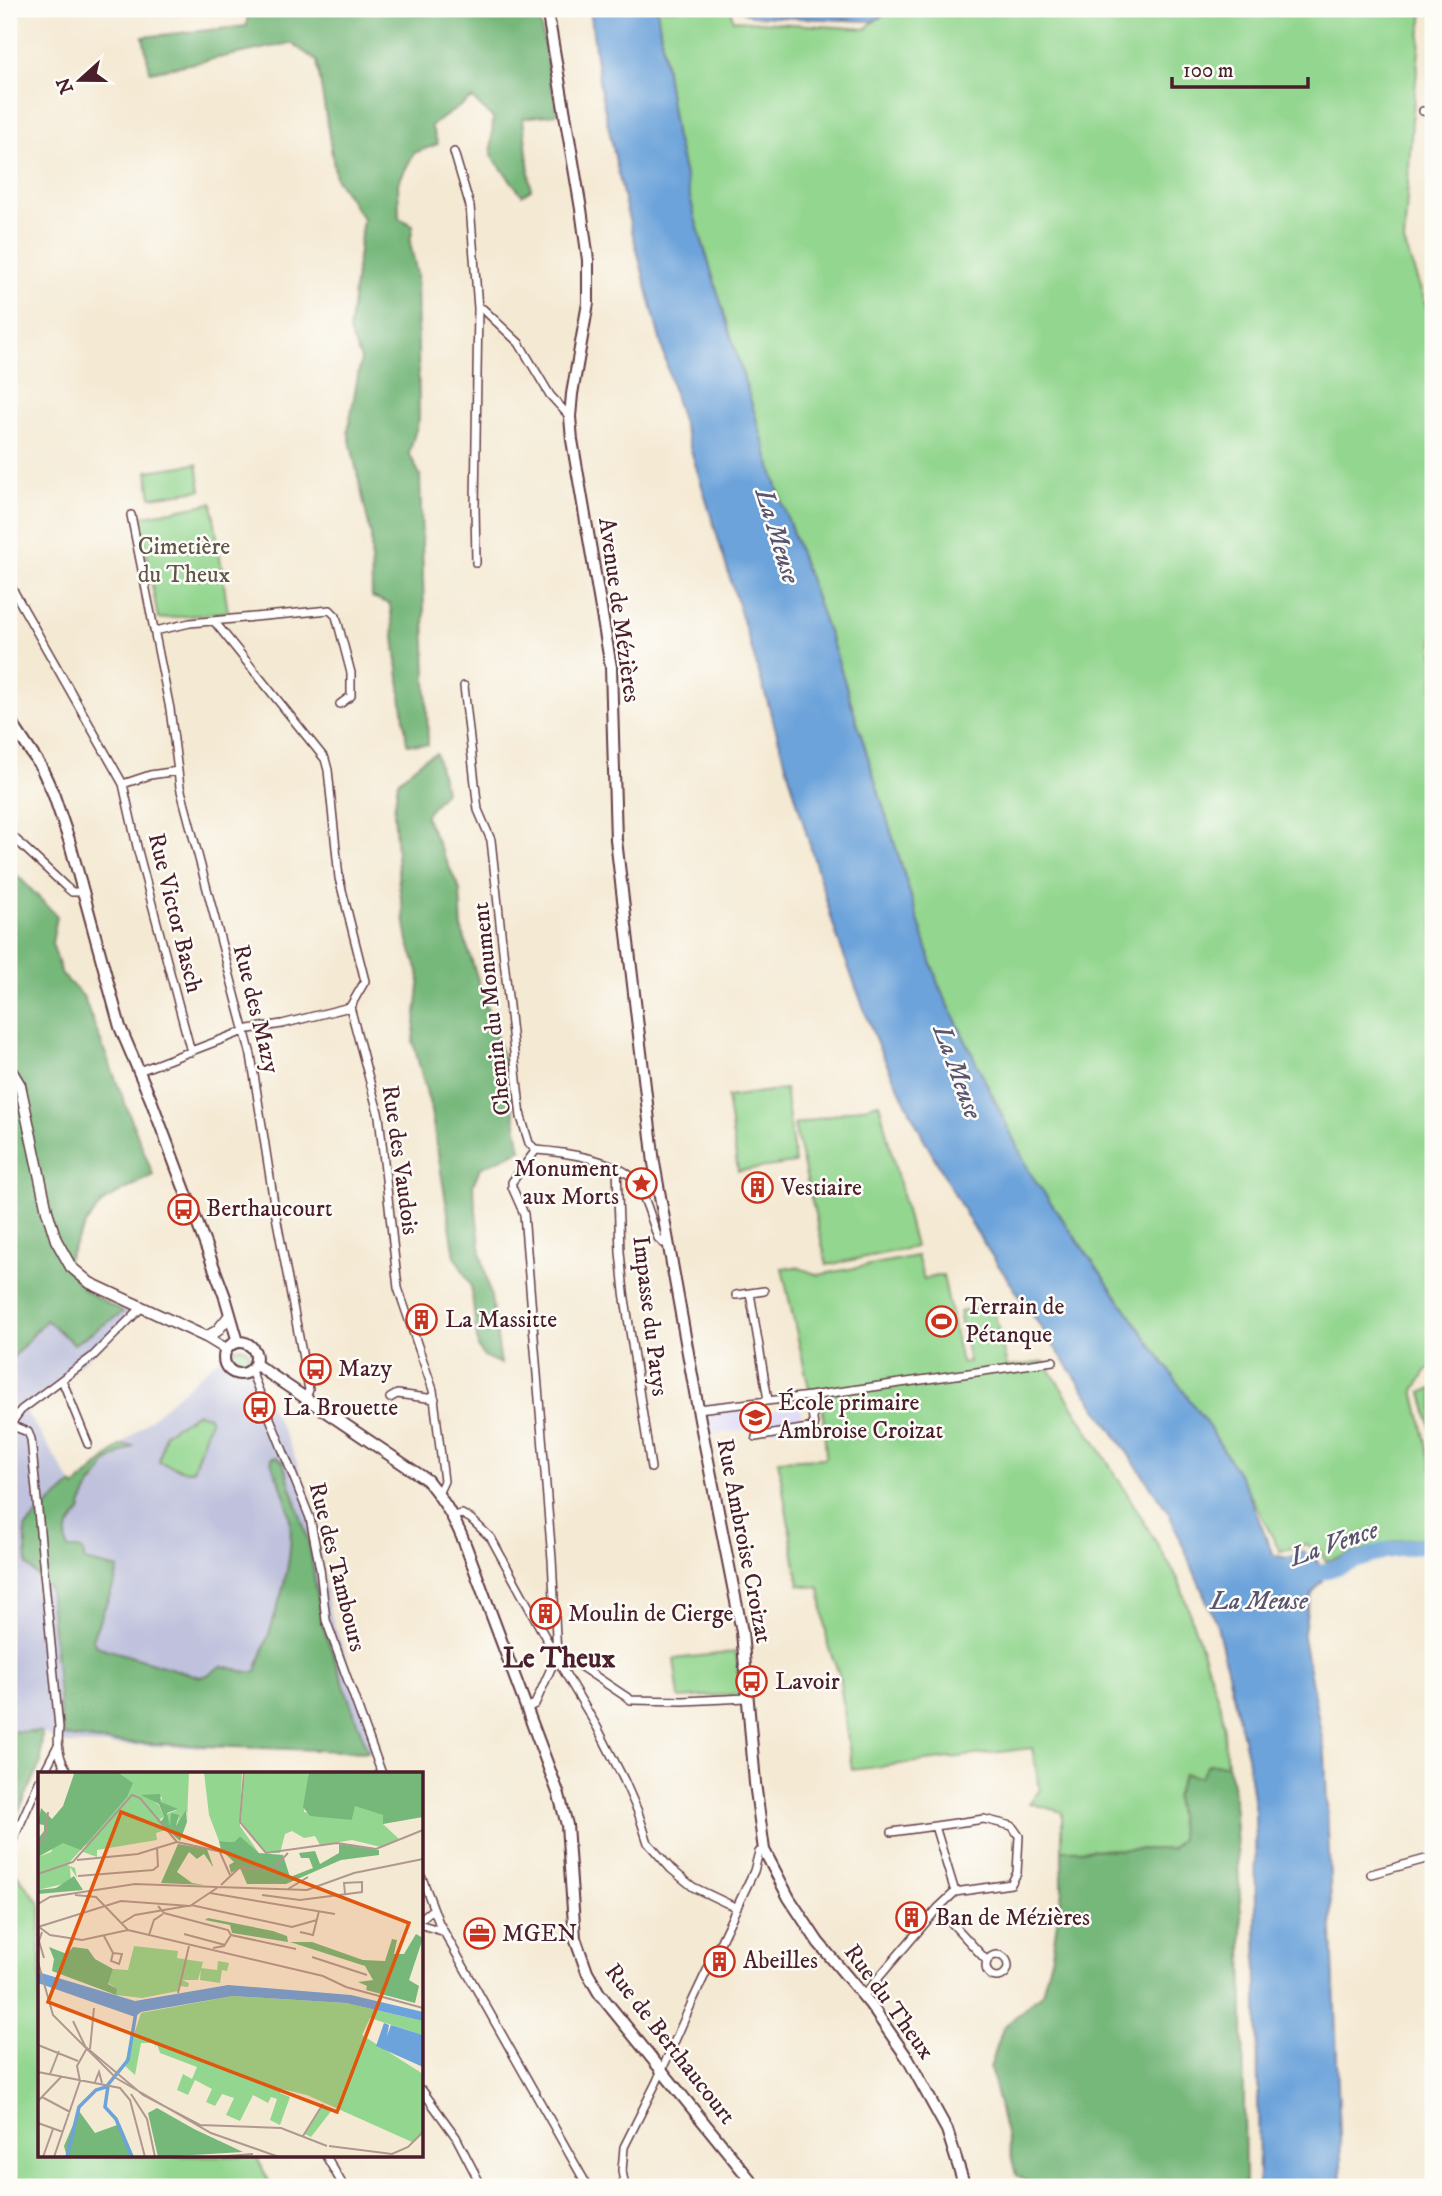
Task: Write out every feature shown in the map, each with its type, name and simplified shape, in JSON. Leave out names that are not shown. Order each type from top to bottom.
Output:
[{"type":"main road","name":"Avenue de Mézières","points":[[547,9],[588,260],[588,303],[570,417],[572,439],[611,667],[616,840],[654,1163],[667,1242]]},
{"type":"main road","points":[[9,719],[41,767],[53,793],[84,892],[120,1027],[139,1071],[238,1342]]},
{"type":"main road","name":"Rue Ambroise Croizat","points":[[667,1242],[742,1632],[764,1850]]},
{"type":"main road","points":[[238,1342],[249,1344],[257,1359],[253,1368],[237,1375],[228,1370],[224,1360],[226,1349],[238,1342]]},
{"type":"main road","name":"Rue de Berthaucourt","points":[[253,1368],[306,1397],[426,1480],[453,1516],[554,1780],[567,1825],[575,1938],[587,1972],[599,1993],[756,2187]]},
{"type":"main road","name":"Rue du Theux","points":[[764,1850],[789,1898],[818,1942],[863,1996],[908,2059],[947,2130],[965,2187]]},
{"type":"street","points":[[1423,111],[1433,113]]},
{"type":"street","points":[[454,152],[470,206],[478,308],[476,563]]},
{"type":"street","points":[[478,308],[483,309],[519,343],[550,395],[570,417]]},
{"type":"street","name":"Rue des Mazy","points":[[131,515],[170,709],[184,800],[251,1055],[276,1216],[309,1390],[306,1397]]},
{"type":"street","name":"Rue Victor Basch","points":[[9,583],[123,784],[191,1052]]},
{"type":"street","points":[[155,631],[214,621],[330,610],[336,616],[352,684],[351,696],[340,704]]},
{"type":"street","points":[[139,1071],[245,1031],[350,1007],[365,981],[339,878],[325,759],[214,621]]},
{"type":"street","name":"Chemin du Monument","points":[[464,687],[478,810],[491,840],[493,853],[521,1117],[529,1143],[536,1150]]},
{"type":"street","points":[[123,784],[150,775],[178,771]]},
{"type":"street","points":[[9,833],[65,887],[72,892],[84,892]]},
{"type":"street","name":"Rue des Vaudois","points":[[350,1007],[379,1116],[398,1288],[435,1399],[444,1482],[438,1494]]},
{"type":"street","points":[[9,1067],[20,1085],[47,1211],[56,1240],[71,1267],[90,1283],[226,1349]]},
{"type":"street","points":[[667,1242],[663,1243],[658,1238],[640,1189],[633,1178],[617,1168],[556,1152],[536,1150],[512,1182],[524,1214],[558,1655],[562,1668],[624,1780],[648,1843],[671,1869],[693,1887],[737,1908]]},
{"type":"street","name":"Impasse du Patys","points":[[617,1168],[624,1292],[651,1468]]},
{"type":"street","points":[[736,1295],[764,1291]]},
{"type":"street","points":[[750,1293],[768,1400]]},
{"type":"street","points":[[44,1772],[57,1748],[59,1727],[31,1440],[28,1432],[9,1425],[21,1410],[92,1357],[141,1308]]},
{"type":"street","points":[[206,1337],[217,1331],[230,1315]]},
{"type":"street","points":[[698,1409],[810,1396],[1053,1361]]},
{"type":"street","name":"Rue des Tambours","points":[[253,1368],[310,1518],[326,1620],[381,1772]]},
{"type":"street","points":[[62,1380],[88,1444]]},
{"type":"street","points":[[390,1398],[397,1394],[435,1399]]},
{"type":"street","points":[[756,1437],[814,1427],[810,1396]]},
{"type":"street","points":[[453,1516],[462,1514],[471,1519],[491,1538],[548,1642],[558,1655],[565,1656],[631,1700],[747,1698]]},
{"type":"street","points":[[527,1708],[535,1704],[558,1655]]},
{"type":"street","points":[[57,1748],[68,1772]]},
{"type":"street","points":[[9,1849],[38,1784]]},
{"type":"street","points":[[863,1996],[938,1908],[955,1892],[1011,1884],[1017,1873],[1019,1836],[1012,1826],[984,1819],[891,1832]]},
{"type":"street","points":[[935,1826],[955,1892]]},
{"type":"street","points":[[625,2187],[622,2171],[624,2147],[754,1871],[759,1852],[764,1850]]},
{"type":"street","points":[[1371,1874],[1433,1857]]},
{"type":"street","points":[[424,1884],[443,1931],[589,2187]]},
{"type":"street","points":[[938,1908],[987,1961]]},
{"type":"street","points":[[424,1916],[433,1909]]},
{"type":"street","points":[[424,1926],[443,1931]]},
{"type":"street","points":[[424,2093],[456,2137],[482,2187]]},
{"type":"street","points":[[327,2158],[344,2187]]},
{"type":"shaded area","points":[[138,1299],[109,1341],[24,1408],[74,1487],[218,1359],[244,1355],[291,1447],[310,1497],[330,1613],[381,1752],[65,1744],[42,1732],[9,1731],[9,1413],[12,1406],[9,1401],[9,1362],[46,1320],[122,1312]]},
{"type":"shaded area","name":"École primaire Ambroise Croizat","points":[[759,1405],[760,1412],[800,1406],[803,1424],[756,1433],[751,1429],[713,1434],[708,1412]]},
{"type":"green space","points":[[247,9],[538,9],[557,114],[523,118],[531,189],[522,195],[491,155],[493,118],[472,98],[431,126],[438,144],[414,153],[398,183],[399,218],[413,225],[410,243],[417,274],[419,419],[409,453],[420,475],[428,745],[407,744],[390,604],[372,597],[371,535],[348,431],[361,359],[349,332],[363,218],[336,179],[317,61],[291,43],[150,72],[143,37],[247,26]]},
{"type":"green space","points":[[657,9],[731,9],[733,20],[866,29],[887,9],[1423,9],[1404,242],[1430,316],[1428,428],[1433,428],[1433,1367],[1414,1390],[1433,1473],[1433,1536],[1395,1541],[1326,1561],[1321,1552],[1307,1544],[1280,1551],[1245,1485],[1213,1433],[1030,1173],[938,984],[836,654],[782,503],[695,218],[675,133]]},
{"type":"green space","points":[[197,464],[201,490],[151,497],[147,471]]},
{"type":"green space","name":"Cimetière du Theux","points":[[212,503],[228,612],[158,619],[140,517]]},
{"type":"green space","points":[[436,753],[445,791],[425,816],[460,890],[462,930],[505,1064],[521,1150],[480,1168],[473,1185],[481,1254],[491,1297],[501,1364],[483,1356],[478,1347],[471,1286],[455,1256],[430,1105],[413,1042],[420,977],[408,941],[399,885],[394,811],[398,781],[425,758]]},
{"type":"green space","points":[[9,867],[57,916],[52,943],[62,975],[83,996],[153,1175],[104,1201],[86,1223],[64,1266],[86,1291],[123,1312],[74,1344],[46,1320],[9,1362]]},
{"type":"green space","points":[[785,1089],[795,1163],[738,1171],[727,1097]]},
{"type":"green space","points":[[879,1103],[915,1247],[827,1265],[794,1125]]},
{"type":"green space","points":[[917,1256],[924,1279],[943,1275],[961,1363],[969,1362],[959,1312],[993,1306],[1007,1367],[1045,1362],[1179,1581],[1222,1711],[1227,1765],[1208,1764],[1180,1819],[1181,1839],[1171,1849],[1062,1850],[1062,1812],[1029,1803],[1040,1790],[1032,1748],[852,1770],[839,1674],[828,1646],[820,1588],[799,1585],[778,1460],[824,1458],[826,1455],[822,1398],[809,1388],[782,1268],[797,1267],[818,1275]]},
{"type":"green space","points":[[240,1347],[247,1350],[250,1357],[247,1364],[240,1367],[233,1364],[230,1357],[233,1350]]},
{"type":"green space","points":[[1433,1389],[1433,1437],[1422,1392]]},
{"type":"green space","points":[[197,1413],[209,1416],[210,1420],[193,1470],[187,1471],[159,1462],[165,1433]]},
{"type":"green space","points":[[121,1445],[133,1446],[106,1463],[91,1485],[81,1506],[82,1510],[71,1524],[66,1538],[68,1549],[79,1549],[83,1552],[85,1561],[118,1569],[92,1639],[96,1646],[200,1677],[222,1666],[256,1672],[281,1597],[291,1539],[287,1506],[271,1461],[271,1458],[277,1457],[283,1462],[309,1543],[322,1624],[368,1752],[108,1742],[65,1736],[62,1728],[49,1588],[27,1565],[25,1528],[72,1484],[75,1487]]},
{"type":"green space","points":[[736,1652],[740,1694],[679,1698],[674,1659]]},
{"type":"green space","points":[[9,1731],[42,1732],[41,1762],[9,1833]]},
{"type":"green space","points":[[1208,1764],[1227,1765],[1233,1783],[1242,1930],[1245,2187],[1037,2187],[1016,2175],[990,2068],[1003,2028],[1042,1993],[1052,1954],[1062,1891],[1062,1850],[1171,1849],[1181,1839],[1175,1796],[1184,1774],[1200,1777]]},
{"type":"green space","points":[[9,1865],[38,1901],[38,2158],[257,2158],[272,2187],[9,2187]]},
{"type":"water","name":"La Meuse","points":[[590,9],[657,9],[675,133],[695,218],[782,503],[836,654],[938,984],[1030,1173],[1213,1433],[1245,1485],[1273,1555],[1288,1558],[1303,1551],[1309,1557],[1316,1558],[1324,1579],[1312,1594],[1303,1638],[1325,1753],[1342,2187],[1259,2187],[1255,1813],[1247,1756],[1217,1625],[1169,1513],[969,1220],[924,1139],[878,1046],[837,937],[676,401],[625,204],[600,87]]},
{"type":"water","points":[[739,9],[887,9],[880,18],[871,21],[751,16]]},
{"type":"waterway","name":"La Vence","points":[[1301,1579],[1385,1551],[1433,1543]]},
{"type":"place","name":"Monument aux Morts","points":[[642,1183]]},
{"type":"place","name":"Vestiaire","points":[[758,1188]]},
{"type":"place","name":"Berthaucourt","points":[[183,1209]]},
{"type":"place","name":"La Massitte","points":[[422,1320]]},
{"type":"place","name":"Terrain de Pétanque","points":[[942,1321]]},
{"type":"place","name":"Mazy","points":[[315,1369]]},
{"type":"place","name":"La Brouette","points":[[260,1408]]},
{"type":"place","name":"École primaire Ambroise Croizat","points":[[755,1417]]},
{"type":"place","name":"Moulin de Cierge","points":[[545,1614]]},
{"type":"place","name":"Lavoir","points":[[752,1682]]},
{"type":"place","name":"Ban de Mézières","points":[[912,1918]]},
{"type":"place","name":"MGEN","points":[[479,1934]]},
{"type":"place","name":"Abeilles","points":[[720,1961]]},
{"type":"district","name":"Le Theux","points":[[559,1658]]}]
